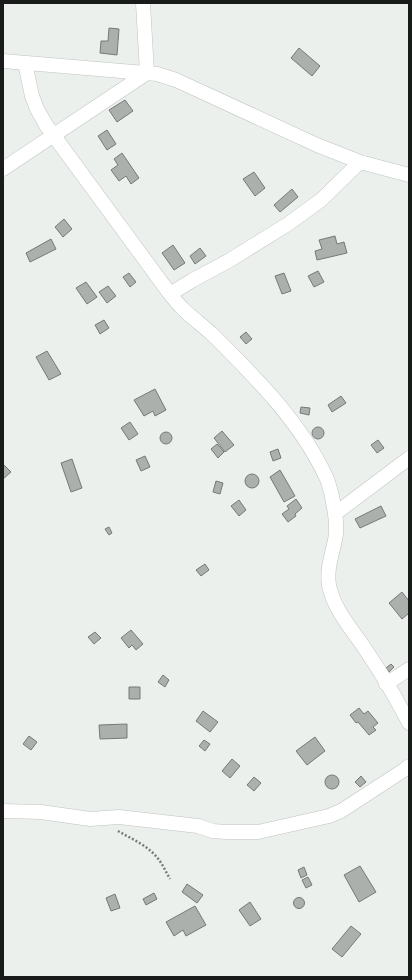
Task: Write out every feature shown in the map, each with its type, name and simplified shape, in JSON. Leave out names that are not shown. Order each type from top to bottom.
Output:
[{"type":"street","points":[[143,3],[148,73]]},
{"type":"street","points":[[3,61],[157,74],[176,80],[310,142],[360,162],[409,175]]},
{"type":"street","points":[[25,63],[32,96],[37,109],[53,135],[170,294],[182,308],[209,332],[264,387],[294,425],[317,458],[328,480],[336,513],[336,534],[329,566],[329,584],[334,601],[342,616],[370,655],[409,723]]},
{"type":"street","points":[[3,169],[148,73]]},
{"type":"street","points":[[170,294],[230,260],[288,224],[321,200],[360,162]]},
{"type":"street","points":[[336,513],[409,458]]},
{"type":"street","points":[[386,684],[409,668]]},
{"type":"street","points":[[3,811],[41,812],[90,819],[119,817],[198,826],[213,831],[258,832],[329,816],[341,811],[409,766]]},
{"type":"path","points":[[112,828],[154,854],[170,879]]},
{"type":"building","points":[[109,28],[119,29],[117,55],[100,53],[101,41],[108,41]]},
{"type":"building","points":[[299,48],[320,66],[312,76],[291,58]]},
{"type":"building","points":[[125,100],[133,111],[117,122],[109,110]]},
{"type":"building","points":[[107,130],[116,144],[107,150],[98,136]]},
{"type":"building","points":[[122,153],[139,178],[131,184],[126,176],[119,181],[111,170],[118,165],[114,159]]},
{"type":"building","points":[[254,172],[265,188],[255,196],[243,179]]},
{"type":"building","points":[[292,189],[298,197],[280,212],[274,205]]},
{"type":"building","points":[[64,219],[72,229],[63,237],[55,227]]},
{"type":"building","points":[[335,236],[337,244],[344,242],[347,253],[317,260],[315,251],[322,249],[319,240]]},
{"type":"building","points":[[51,239],[56,249],[30,262],[26,253]]},
{"type":"building","points":[[173,245],[185,263],[174,270],[162,253]]},
{"type":"building","points":[[200,248],[206,256],[195,264],[190,256]]},
{"type":"building","points":[[318,271],[324,282],[314,287],[308,276]]},
{"type":"building","points":[[129,273],[136,282],[130,287],[123,277]]},
{"type":"building","points":[[284,273],[291,291],[282,294],[275,276]]},
{"type":"building","points":[[86,282],[97,297],[87,304],[76,288]]},
{"type":"building","points":[[108,286],[116,296],[107,303],[99,292]]},
{"type":"building","points":[[104,320],[109,328],[100,334],[95,325]]},
{"type":"building","points":[[246,332],[252,339],[246,344],[240,337]]},
{"type":"building","points":[[47,351],[61,374],[49,380],[36,357]]},
{"type":"building","points":[[155,389],[166,410],[155,416],[153,411],[144,416],[134,400]]},
{"type":"building","points":[[341,396],[346,403],[332,412],[328,405]]},
{"type":"building","points":[[301,407],[310,408],[309,415],[300,413]]},
{"type":"building","points":[[130,422],[138,434],[129,440],[121,428]]},
{"type":"building","points":[[316,427],[320,427],[324,433],[320,439],[316,439],[312,435],[312,431]]},
{"type":"building","points":[[222,431],[234,445],[225,452],[214,438]]},
{"type":"building","points":[[164,432],[168,432],[172,438],[168,444],[164,444],[160,440],[160,436]]},
{"type":"building","points":[[378,440],[384,448],[377,453],[371,445]]},
{"type":"building","points":[[217,444],[224,452],[218,458],[211,449]]},
{"type":"building","points":[[278,449],[281,458],[273,461],[270,452]]},
{"type":"building","points":[[145,456],[150,467],[141,471],[136,460]]},
{"type":"building","points":[[72,459],[82,488],[71,492],[61,463]]},
{"type":"building","points":[[3,464],[11,472],[3,479]]},
{"type":"building","points":[[280,470],[295,496],[284,502],[270,477]]},
{"type":"building","points":[[252,474],[257,476],[259,481],[257,486],[252,488],[247,486],[245,481],[247,476]]},
{"type":"building","points":[[216,481],[223,483],[220,494],[213,492]]},
{"type":"building","points":[[296,499],[302,508],[295,514],[296,516],[288,522],[282,514],[289,509],[287,506]]},
{"type":"building","points":[[239,500],[246,510],[239,516],[231,506]]},
{"type":"building","points":[[381,506],[386,516],[360,528],[355,519]]},
{"type":"building","points":[[109,527],[112,533],[109,535],[105,529]]},
{"type":"building","points":[[205,564],[209,570],[201,576],[196,570]]},
{"type":"building","points":[[402,592],[409,601],[409,613],[402,619],[389,603]]},
{"type":"building","points":[[131,630],[143,644],[136,650],[132,645],[129,648],[121,638]]},
{"type":"building","points":[[95,632],[101,638],[94,644],[88,637]]},
{"type":"building","points":[[391,664],[394,667],[389,672],[386,668]]},
{"type":"building","points":[[163,675],[169,680],[165,687],[158,682]]},
{"type":"building","points":[[129,687],[140,687],[140,699],[129,699]]},
{"type":"building","points":[[359,708],[364,714],[368,711],[378,723],[373,727],[376,730],[369,735],[350,715]]},
{"type":"building","points":[[203,711],[218,722],[210,732],[196,721]]},
{"type":"building","points":[[127,724],[127,738],[100,739],[99,725]]},
{"type":"building","points":[[29,736],[37,742],[31,750],[23,744]]},
{"type":"building","points":[[315,737],[325,751],[307,765],[296,751]]},
{"type":"building","points":[[204,740],[210,744],[205,751],[199,746]]},
{"type":"building","points":[[232,759],[240,766],[230,778],[222,771]]},
{"type":"building","points":[[329,775],[335,775],[339,779],[339,785],[335,789],[329,789],[325,785],[325,779]]},
{"type":"building","points":[[361,776],[366,782],[360,787],[355,782]]},
{"type":"building","points":[[254,777],[261,783],[254,791],[247,785]]},
{"type":"building","points":[[360,866],[376,892],[359,902],[344,875]]},
{"type":"building","points":[[304,867],[307,875],[301,878],[298,870]]},
{"type":"building","points":[[308,877],[312,885],[306,888],[302,880]]},
{"type":"building","points":[[187,884],[203,895],[197,903],[182,892]]},
{"type":"building","points":[[154,893],[157,899],[146,905],[143,899]]},
{"type":"building","points":[[115,894],[120,908],[111,911],[106,898]]},
{"type":"building","points":[[297,898],[301,898],[303,899],[303,907],[297,908],[294,905],[294,901]]},
{"type":"building","points":[[250,902],[261,919],[250,926],[239,910]]},
{"type":"building","points":[[195,906],[206,925],[186,936],[183,930],[174,936],[166,922]]},
{"type":"building","points":[[351,926],[361,934],[342,957],[332,949]]}]
